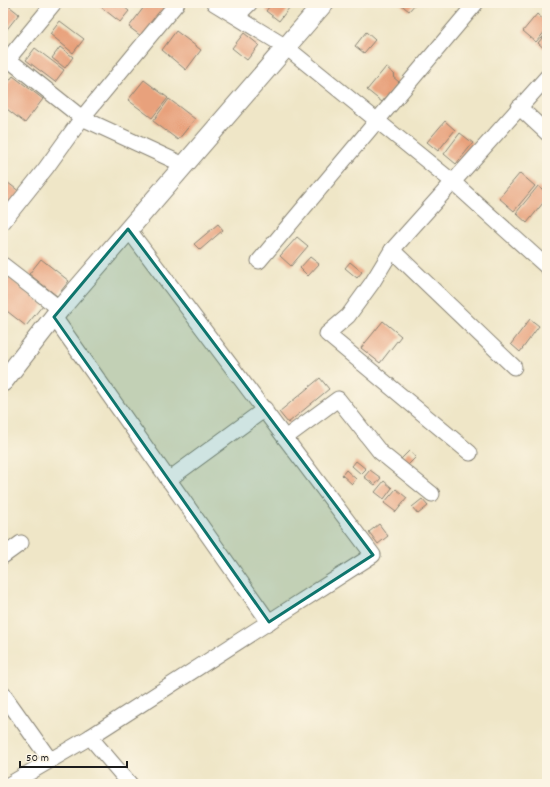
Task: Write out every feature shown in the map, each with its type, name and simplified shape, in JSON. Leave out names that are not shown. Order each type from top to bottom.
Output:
[{"type":"street","points":[[54,3],[5,60],[82,118],[184,165]]},
{"type":"street","points":[[3,222],[46,168],[82,118],[177,3]]},
{"type":"street","points":[[214,3],[286,47],[453,182],[547,267]]},
{"type":"street","points":[[237,16],[250,3]]},
{"type":"street","points":[[3,382],[57,313],[128,229],[324,3]]},
{"type":"street","points":[[259,261],[476,3]]},
{"type":"street","points":[[470,453],[327,334],[348,316],[372,283],[392,250],[547,77]]},
{"type":"street","points":[[519,107],[547,132]]},
{"type":"street","points":[[10,784],[90,737],[373,555],[265,409],[128,229]]},
{"type":"street","points":[[392,250],[514,367]]},
{"type":"street","points":[[3,264],[57,313],[168,480],[269,622]]},
{"type":"street","points":[[285,438],[338,399],[380,452],[432,494]]},
{"type":"street","points":[[168,480],[265,409]]},
{"type":"street","points":[[3,556],[21,543]]},
{"type":"street","points":[[3,694],[50,760]]},
{"type":"street","points":[[90,737],[130,784]]},
{"type":"highlighted area","points":[[128,229],[373,555],[269,622],[54,317]]},
{"type":"building","points":[[3,3],[19,14],[4,33],[3,32]]},
{"type":"building","points":[[96,3],[119,3],[129,11],[120,22]]},
{"type":"building","points":[[147,3],[173,3],[145,39],[129,27]]},
{"type":"building","points":[[272,3],[293,3],[279,21],[266,11]]},
{"type":"building","points":[[399,3],[416,3],[409,11]]},
{"type":"building","points":[[537,14],[547,23],[547,29],[536,42],[523,31]]},
{"type":"building","points":[[60,21],[84,39],[73,53],[50,34]]},
{"type":"building","points":[[176,31],[201,50],[186,70],[162,50]]},
{"type":"building","points":[[366,32],[375,40],[364,53],[355,46]]},
{"type":"building","points":[[547,32],[547,51],[538,43]]},
{"type":"building","points":[[244,33],[259,45],[247,60],[232,48]]},
{"type":"building","points":[[60,47],[73,57],[65,68],[52,58]]},
{"type":"building","points":[[35,48],[64,70],[55,82],[26,60]]},
{"type":"building","points":[[386,67],[395,75],[393,77],[399,82],[382,102],[367,90]]},
{"type":"building","points":[[13,76],[43,99],[25,123],[3,106],[3,89]]},
{"type":"building","points":[[144,80],[168,98],[152,118],[128,100]]},
{"type":"building","points":[[169,99],[195,119],[178,140],[153,121]]},
{"type":"building","points":[[445,121],[455,130],[438,151],[427,142]]},
{"type":"building","points":[[460,133],[473,143],[456,164],[444,154]]},
{"type":"building","points":[[520,173],[535,186],[514,211],[499,198]]},
{"type":"building","points":[[3,179],[20,192],[3,214]]},
{"type":"building","points":[[538,186],[547,193],[547,198],[527,223],[516,213]]},
{"type":"building","points":[[218,224],[223,230],[200,250],[194,244]]},
{"type":"building","points":[[297,237],[308,246],[291,266],[280,256]]},
{"type":"building","points":[[310,257],[319,264],[308,276],[300,268]]},
{"type":"building","points":[[41,259],[69,281],[57,296],[29,274]]},
{"type":"building","points":[[350,262],[362,272],[357,278],[345,268]]},
{"type":"building","points":[[8,277],[43,305],[26,326],[3,308],[3,283]]},
{"type":"building","points":[[530,319],[539,326],[520,352],[511,344]]},
{"type":"building","points":[[383,321],[401,336],[380,363],[361,348]]},
{"type":"building","points":[[320,378],[329,389],[288,423],[279,412]]},
{"type":"building","points":[[409,451],[416,457],[408,465],[401,459]]},
{"type":"building","points":[[356,461],[366,469],[361,474],[352,466]]},
{"type":"building","points":[[346,470],[356,479],[352,484],[342,475]]},
{"type":"building","points":[[370,470],[381,478],[375,485],[364,477]]},
{"type":"building","points":[[384,481],[392,488],[384,499],[375,492]]},
{"type":"building","points":[[396,489],[407,498],[396,512],[384,503]]},
{"type":"building","points":[[422,499],[428,506],[418,514],[412,507]]},
{"type":"building","points":[[379,524],[388,536],[378,544],[369,532]]}]
